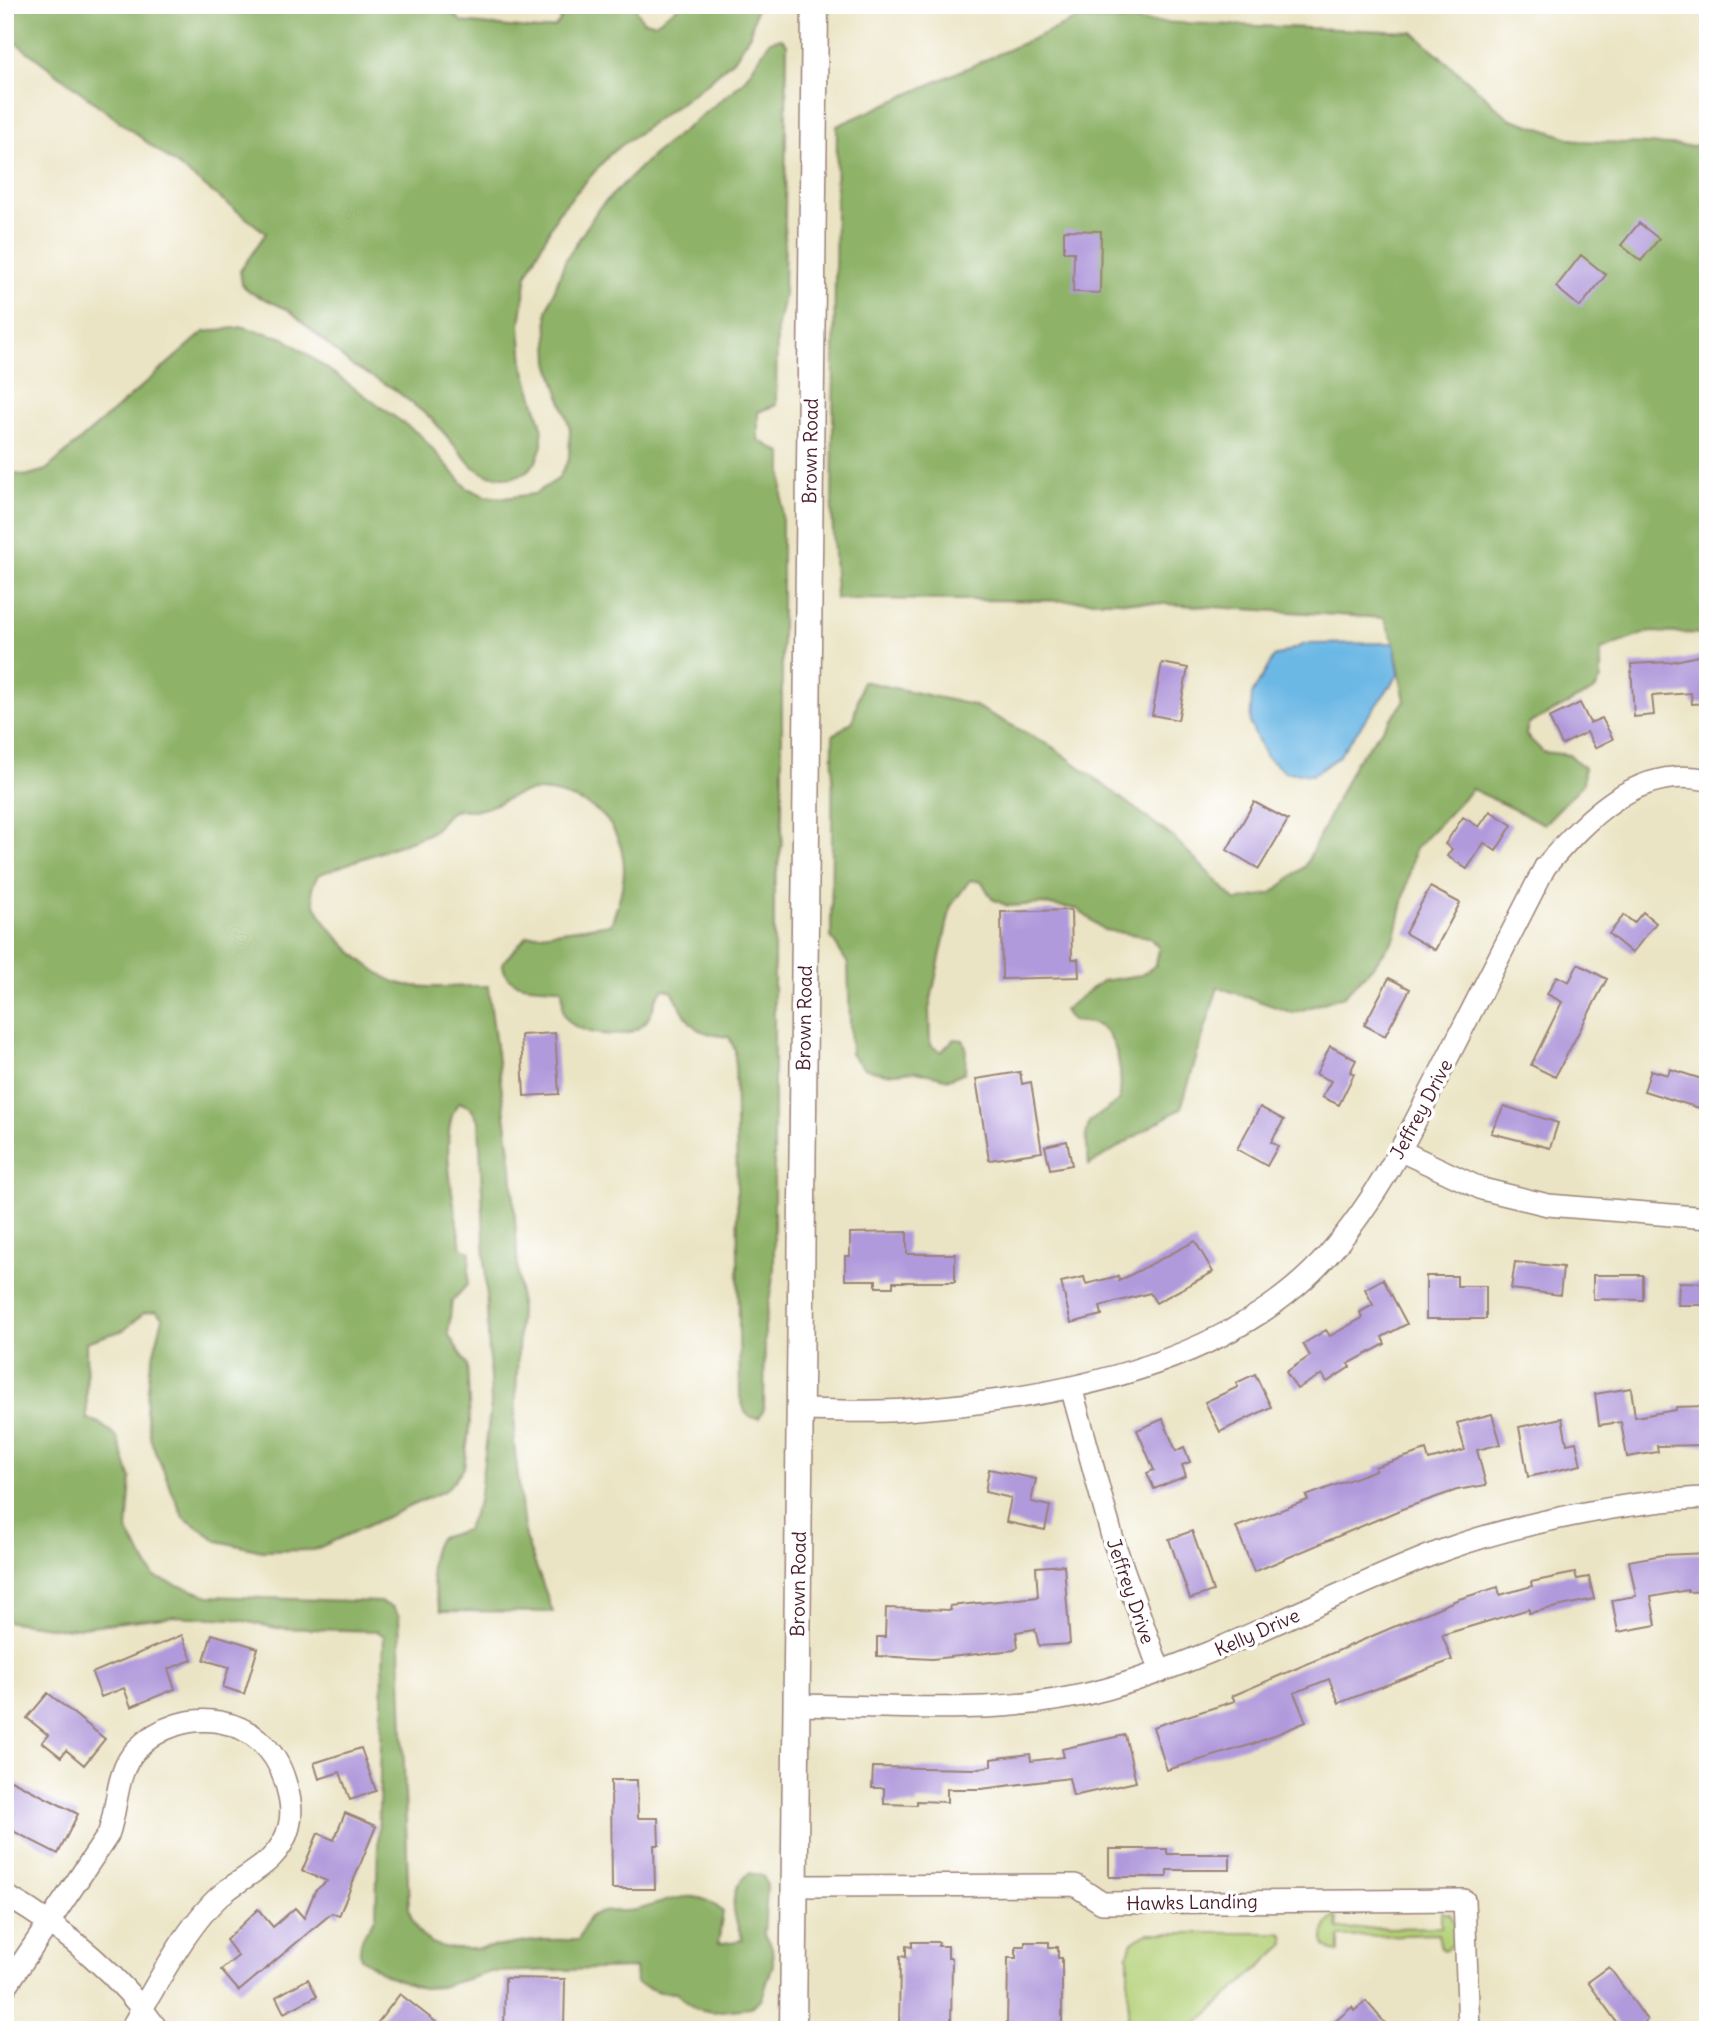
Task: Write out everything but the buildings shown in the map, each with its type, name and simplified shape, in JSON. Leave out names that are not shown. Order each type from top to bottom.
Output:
[{"type":"street","name":"Brown Road","points":[[793,2030],[815,5]]},
{"type":"street","name":"Jeffrey Drive","points":[[799,1410],[903,1410],[1071,1387],[1188,1352],[1267,1310],[1327,1256],[1373,1198],[1401,1151],[1545,867],[1575,832],[1608,803],[1649,781],[1696,778],[1708,780]]},
{"type":"street","points":[[1401,1151],[1482,1189],[1548,1205],[1708,1218]]},
{"type":"street","name":"Jeffrey Drive","points":[[1071,1387],[1113,1540],[1160,1672]]},
{"type":"street","name":"Kelly Drive","points":[[796,1705],[930,1708],[1022,1704],[1104,1690],[1160,1672],[1445,1550],[1527,1527],[1616,1509],[1708,1498]]},
{"type":"street","points":[[5,1988],[108,1835],[116,1815],[122,1776],[134,1752],[157,1733],[183,1722],[216,1721],[250,1731],[272,1750],[292,1803],[288,1829],[275,1854],[256,1873],[227,1890],[204,1913],[130,2030]]},
{"type":"street","name":"Hawks Landing","points":[[795,1886],[1075,1885],[1102,1903],[1464,1900],[1469,2030]]},
{"type":"street","points":[[5,1895],[51,1921],[143,2008],[158,2030]]},
{"type":"green space","points":[[5,5],[444,5],[462,22],[539,30],[555,27],[561,20],[547,5],[634,5],[643,21],[655,23],[681,5],[757,5],[750,34],[736,57],[710,81],[611,153],[558,213],[527,274],[520,325],[523,364],[542,427],[542,445],[536,462],[525,473],[511,478],[487,475],[472,466],[433,420],[394,389],[351,365],[289,310],[249,292],[242,284],[240,271],[266,233],[6,35]]},
{"type":"green space","points":[[1077,19],[1413,32],[1509,118],[1579,141],[1694,146],[1708,140],[1708,634],[1648,632],[1601,650],[1601,679],[1595,690],[1528,724],[1526,735],[1543,752],[1570,755],[1584,768],[1583,784],[1544,824],[1472,789],[1415,849],[1395,937],[1375,964],[1344,996],[1293,1013],[1218,987],[1181,1108],[1089,1165],[1086,1136],[1089,1122],[1119,1101],[1120,1069],[1114,1047],[1103,1029],[1094,1024],[1071,1021],[1064,1010],[1102,981],[1141,975],[1156,965],[1159,948],[1149,937],[1104,930],[1077,909],[1042,904],[1008,906],[992,899],[982,882],[970,880],[951,906],[929,1009],[930,1045],[941,1052],[954,1039],[963,1040],[966,1047],[965,1072],[949,1079],[916,1071],[886,1074],[864,1068],[851,1054],[848,964],[831,937],[833,735],[853,721],[862,681],[973,705],[1053,747],[1174,838],[1236,901],[1272,893],[1305,866],[1355,763],[1405,701],[1394,643],[1384,618],[1119,601],[836,599],[832,511],[837,126]]},
{"type":"green space","points":[[781,38],[787,44],[784,296],[777,330],[776,405],[758,412],[758,440],[782,453],[782,843],[774,887],[774,1271],[765,1326],[764,1409],[759,1418],[751,1417],[740,1397],[735,1050],[729,1037],[698,1029],[688,1019],[672,991],[664,989],[658,995],[649,1017],[638,1028],[614,1035],[590,1032],[575,1026],[566,1018],[561,988],[523,985],[509,978],[505,971],[503,962],[527,936],[611,924],[623,885],[621,848],[609,823],[593,808],[581,802],[544,792],[522,793],[482,809],[451,812],[428,834],[318,875],[312,890],[314,902],[322,916],[346,946],[361,960],[390,979],[422,987],[488,986],[512,1167],[520,1305],[514,1443],[525,1537],[553,1612],[441,1611],[431,1574],[434,1547],[439,1538],[466,1530],[479,1501],[491,1403],[479,1121],[470,1107],[459,1102],[452,1115],[449,1132],[452,1193],[461,1247],[470,1252],[468,1284],[452,1301],[448,1334],[467,1364],[470,1423],[464,1468],[446,1490],[314,1550],[262,1551],[218,1541],[183,1517],[151,1441],[146,1411],[150,1368],[163,1318],[156,1311],[144,1313],[124,1330],[86,1342],[87,1419],[99,1423],[117,1437],[131,1479],[127,1530],[154,1577],[209,1596],[380,1602],[393,1607],[399,1616],[409,1911],[418,1930],[426,1939],[437,1945],[464,1949],[539,1940],[578,1940],[587,1921],[596,1914],[635,1910],[691,1897],[712,1903],[723,1912],[718,1944],[743,1940],[734,1913],[734,1896],[742,1880],[749,1873],[763,1876],[767,1886],[764,1935],[772,1947],[773,1964],[762,1998],[750,2008],[712,2012],[694,2008],[676,1993],[659,1992],[636,1983],[635,1968],[491,1972],[440,1987],[423,1988],[386,1975],[361,1958],[360,1952],[364,1936],[376,1916],[384,1636],[377,1631],[276,1628],[235,1619],[172,1616],[65,1629],[5,1621],[5,471],[25,476],[46,470],[204,332],[243,327],[284,338],[420,435],[467,488],[485,496],[504,498],[534,494],[558,479],[569,459],[570,429],[549,362],[547,311],[565,261],[599,208],[653,155],[743,82],[770,41]]},
{"type":"green space","points":[[1441,1912],[1450,1914],[1454,1921],[1456,1942],[1445,1950],[1441,1948],[1438,1934],[1339,1937],[1339,1952],[1324,1943],[1326,1927],[1334,1917],[1337,1919],[1338,1929],[1441,1927]]},
{"type":"green space","points":[[1148,1933],[1280,1933],[1284,1935],[1285,1944],[1190,2030],[1128,2030],[1128,1955],[1132,1942]]},
{"type":"water","points":[[1394,643],[1399,674],[1338,757],[1313,775],[1286,772],[1266,757],[1250,724],[1252,694],[1274,657],[1305,644]]}]
